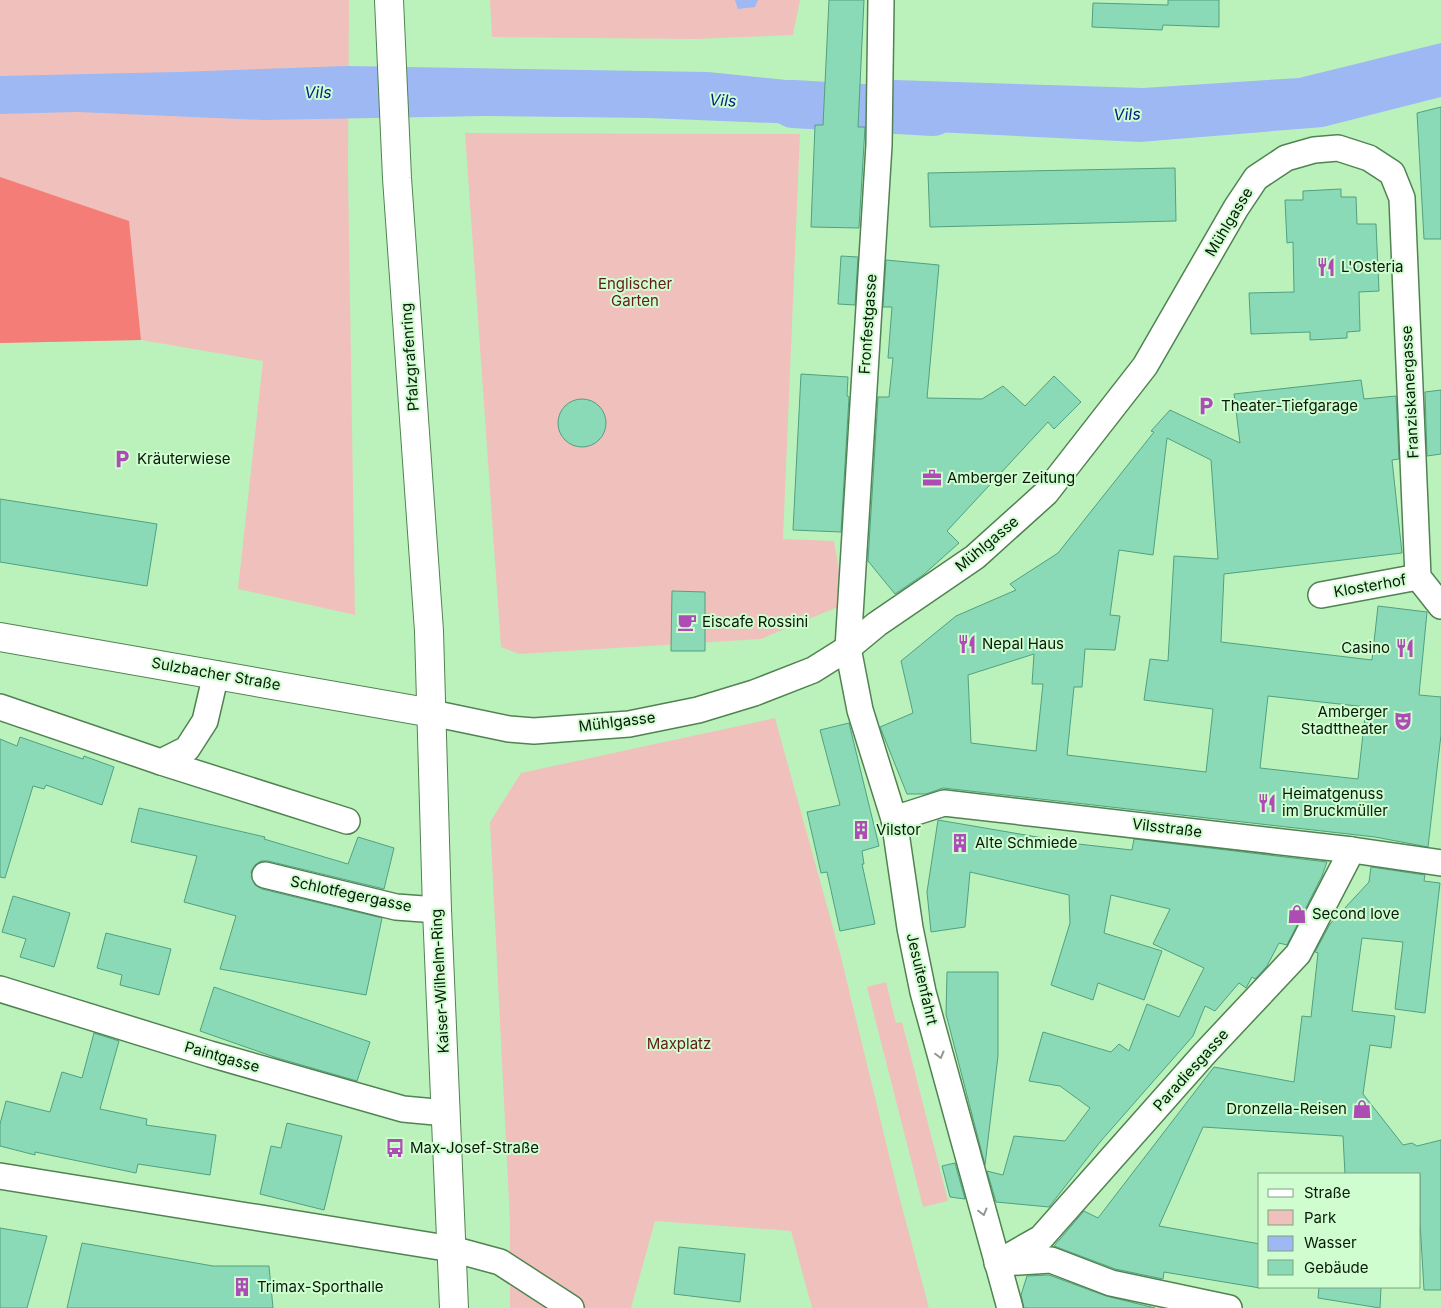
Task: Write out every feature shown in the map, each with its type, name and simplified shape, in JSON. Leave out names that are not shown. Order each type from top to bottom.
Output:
[{"type":"main road","name":"Pfalzgrafenring","points":[[389,0],[398,178],[429,631],[432,713]]},
{"type":"main road","name":"Sulzbacher Straße","points":[[0,637],[432,713]]},
{"type":"main road","name":"Kaiser-Wilhelm-Ring","points":[[432,713],[437,910],[454,1308]]},
{"type":"street","name":"Fronfestgasse","points":[[848,648],[879,145],[882,0]]},
{"type":"street","name":"Mühlgasse","points":[[432,713],[509,729],[534,731],[629,724],[698,710],[754,693],[813,670],[848,648],[877,624],[975,557],[1046,493],[1145,366],[1236,208],[1256,178],[1286,158],[1314,150],[1338,148],[1369,158],[1392,173]]},
{"type":"street","name":"Franziskanergasse","points":[[1392,173],[1402,198],[1418,577]]},
{"type":"street","name":"Klosterhof","points":[[1321,595],[1418,577]]},
{"type":"street","points":[[1418,577],[1441,606]]},
{"type":"street","name":"Jesuitenfahrt","points":[[848,648],[860,710],[894,819],[910,928],[923,992],[1010,1308]]},
{"type":"street","points":[[161,762],[187,749],[192,742],[205,721],[216,674]]},
{"type":"street","points":[[0,707],[161,762],[347,821]]},
{"type":"street","name":"Vilsstraße","points":[[894,819],[944,803],[1352,850],[1441,863]]},
{"type":"street","name":"Paradiesgasse","points":[[997,1263],[1041,1238],[1199,1060],[1298,954],[1352,850]]},
{"type":"street","name":"Schlotfegergasse","points":[[265,875],[396,907],[437,910]]},
{"type":"street","name":"Paintgasse","points":[[0,989],[210,1054],[404,1109],[446,1112]]},
{"type":"street","points":[[0,1176],[452,1249],[500,1262],[571,1308]]},
{"type":"street","points":[[997,1263],[1051,1260],[1111,1283],[1229,1308]]},
{"type":"green space","points":[[0,0],[349,0],[348,170],[355,615],[238,589],[263,361],[141,340],[0,343]]},
{"type":"green space","points":[[490,0],[800,0],[793,35],[695,39],[492,37]]},
{"type":"green space","name":"Englischer Garten","points":[[465,133],[800,134],[783,539],[834,541],[845,604],[761,639],[519,654],[501,647]]},
{"type":"green space","name":"Maxplatz","points":[[775,718],[840,953],[898,1192],[929,1308],[812,1308],[791,1231],[655,1221],[631,1308],[510,1308],[510,1222],[490,822],[521,773]]},
{"type":"green space","points":[[886,982],[896,1023],[902,1022],[948,1201],[923,1207],[867,987]]},
{"type":"shaded area","points":[[0,177],[129,221],[141,340],[0,343]]},
{"type":"water","points":[[735,0],[758,0],[755,7],[738,9]]},
{"type":"water","points":[[1441,43],[1441,97],[1323,127],[1140,142],[893,130],[894,80],[1143,88],[1299,78]]},
{"type":"water","points":[[346,66],[708,72],[825,84],[822,125],[649,118],[485,116],[263,120],[77,112],[0,114],[0,76]]},
{"type":"building","points":[[829,0],[864,0],[858,127],[865,127],[859,228],[811,227],[815,125],[823,125]]},
{"type":"building","points":[[1168,0],[1219,0],[1219,27],[1163,25],[1162,30],[1092,27],[1093,3],[1168,5]]},
{"type":"building","points":[[1441,107],[1441,239],[1424,239],[1417,113]]},
{"type":"building","points":[[1175,168],[1176,221],[930,227],[928,173]]},
{"type":"building","name":"L'Osteria","points":[[1341,189],[1341,197],[1356,197],[1357,224],[1376,224],[1379,291],[1359,292],[1360,331],[1347,332],[1347,338],[1310,340],[1310,332],[1251,334],[1249,293],[1294,292],[1293,242],[1287,243],[1285,200],[1303,200],[1303,191]]},
{"type":"building","points":[[841,256],[858,257],[855,305],[838,304]]},
{"type":"building","name":"Amberger Zeitung","points":[[886,260],[939,265],[927,398],[982,399],[1003,386],[1025,406],[1054,376],[1081,402],[1054,429],[1048,422],[947,531],[959,543],[923,575],[895,594],[868,561],[878,397],[889,397],[893,358],[888,358],[892,307],[883,307]]},
{"type":"building","points":[[801,374],[848,377],[847,396],[849,397],[841,532],[793,530]]},
{"type":"building","points":[[1361,380],[1364,399],[1396,396],[1399,459],[1392,460],[1402,553],[1224,574],[1221,642],[1372,660],[1378,606],[1427,612],[1419,695],[1441,697],[1441,735],[1428,847],[1375,837],[943,788],[926,794],[907,794],[880,727],[913,713],[901,661],[956,616],[1016,590],[1010,584],[1058,553],[1154,432],[1151,431],[1170,410],[1240,443],[1234,394]],"holes":[[[1167,438],[1211,460],[1218,559],[1174,556],[1168,661],[1150,659],[1144,700],[1213,709],[1206,772],[1067,755],[1074,687],[1082,687],[1085,649],[1115,650],[1120,616],[1110,615],[1119,550],[1153,555]],[[1034,654],[1032,684],[1043,684],[1036,751],[971,743],[968,675]],[[1268,696],[1366,707],[1358,779],[1260,768]]]},
{"type":"building","points":[[1441,390],[1441,454],[1427,456],[1425,392]]},
{"type":"building","points":[[582,399],[591,401],[599,406],[604,414],[606,423],[604,432],[599,440],[591,445],[582,447],[573,445],[565,440],[560,432],[558,423],[560,414],[565,406],[573,401]]},
{"type":"building","points":[[0,499],[157,524],[147,586],[0,562]]},
{"type":"building","points":[[672,591],[705,592],[705,651],[671,651]]},
{"type":"building","points":[[849,723],[879,846],[862,851],[864,864],[862,864],[875,924],[840,931],[827,872],[821,873],[807,812],[840,805],[820,730]]},
{"type":"building","points":[[20,737],[83,759],[84,756],[114,767],[102,805],[46,785],[44,789],[33,786],[5,878],[0,877],[0,739],[17,746]]},
{"type":"building","points":[[139,808],[265,837],[264,839],[348,864],[358,837],[394,848],[384,889],[268,861],[261,861],[255,865],[251,872],[255,885],[262,889],[382,918],[366,995],[220,969],[236,916],[184,902],[197,856],[131,842]]},
{"type":"building","points":[[938,820],[1078,844],[1132,850],[1134,839],[1327,862],[1322,876],[1287,945],[1279,943],[1267,966],[1255,979],[1252,977],[1246,988],[1239,983],[1215,1011],[1205,1006],[1193,1036],[1100,1142],[1049,1207],[996,1202],[987,1171],[1003,1175],[1014,1136],[1065,1141],[1090,1108],[1060,1086],[1029,1081],[1043,1032],[1111,1052],[1119,1044],[1129,1051],[1147,1004],[1179,1017],[1204,968],[1153,944],[1170,909],[1111,895],[1104,933],[1162,951],[1144,1000],[1098,983],[1093,1000],[1051,985],[1070,923],[1069,895],[970,872],[965,927],[931,932],[927,892]]},
{"type":"building","points":[[1371,867],[1425,875],[1424,881],[1440,883],[1425,1013],[1395,1009],[1403,942],[1362,938],[1352,1011],[1395,1016],[1391,1048],[1370,1045],[1363,1094],[1403,1145],[1412,1143],[1417,1146],[1441,1140],[1441,1290],[1424,1290],[1421,1239],[1421,1173],[1345,1173],[1343,1136],[1203,1127],[1159,1226],[1258,1244],[1258,1288],[1164,1272],[1163,1279],[1115,1269],[1054,1246],[1084,1211],[1098,1218],[1214,1067],[1294,1082],[1302,1016],[1311,1017],[1318,953],[1315,952],[1330,924],[1369,882]]},
{"type":"building","points":[[13,896],[70,913],[54,967],[20,957],[26,939],[2,932]]},
{"type":"building","points":[[106,933],[171,949],[159,995],[120,985],[122,975],[97,968]]},
{"type":"building","points":[[947,972],[998,972],[998,1056],[985,1165],[946,1014]]},
{"type":"building","points":[[214,987],[370,1042],[357,1081],[277,1058],[200,1031]]},
{"type":"building","points":[[94,1033],[119,1041],[100,1109],[147,1119],[146,1125],[216,1135],[210,1175],[138,1164],[136,1173],[35,1152],[35,1155],[0,1146],[0,1124],[6,1101],[50,1112],[62,1072],[82,1078]]},
{"type":"building","points":[[287,1123],[342,1136],[324,1210],[260,1194],[271,1146],[281,1148]]},
{"type":"building","points":[[955,1163],[965,1199],[950,1197],[942,1166]]},
{"type":"building","points":[[0,1228],[47,1236],[27,1308],[0,1308]]},
{"type":"building","points":[[82,1243],[213,1266],[269,1266],[273,1308],[67,1308]]},
{"type":"building","points":[[679,1247],[745,1254],[740,1302],[674,1294]]},
{"type":"building","points":[[1049,1275],[1106,1296],[1155,1308],[1024,1308],[1021,1295],[1027,1276]]},
{"type":"building","points":[[1319,1288],[1381,1288],[1380,1308],[1318,1298]]},
{"type":"waterway","name":"Vils","points":[[793,104],[933,112]]},
{"type":"place","name":"L'Osteria","points":[[1326,267]]},
{"type":"place","name":"Theater-Tiefgarage","points":[[1206,406]]},
{"type":"place","name":"Kräuterwiese","points":[[122,459]]},
{"type":"place","name":"Amberger Zeitung","points":[[932,478]]},
{"type":"place","name":"Eiscafe Rossini","points":[[687,622]]},
{"type":"place","name":"Nepal Haus","points":[[967,644]]},
{"type":"place","name":"Casino","points":[[1405,648]]},
{"type":"place","name":"Amberger Stadttheater","points":[[1403,721]]},
{"type":"place","name":"Heimatgenuss im Bruckmüller","points":[[1267,803]]},
{"type":"place","name":"Vilstor","points":[[861,830]]},
{"type":"place","name":"Alte Schmiede","points":[[960,843]]},
{"type":"place","name":"Second love","points":[[1297,914]]},
{"type":"place","name":"Dronzella-Reisen","points":[[1362,1109]]},
{"type":"place","name":"Max-Josef-Straße","points":[[395,1148]]},
{"type":"place","name":"Trimax-Sporthalle","points":[[242,1287]]}]
